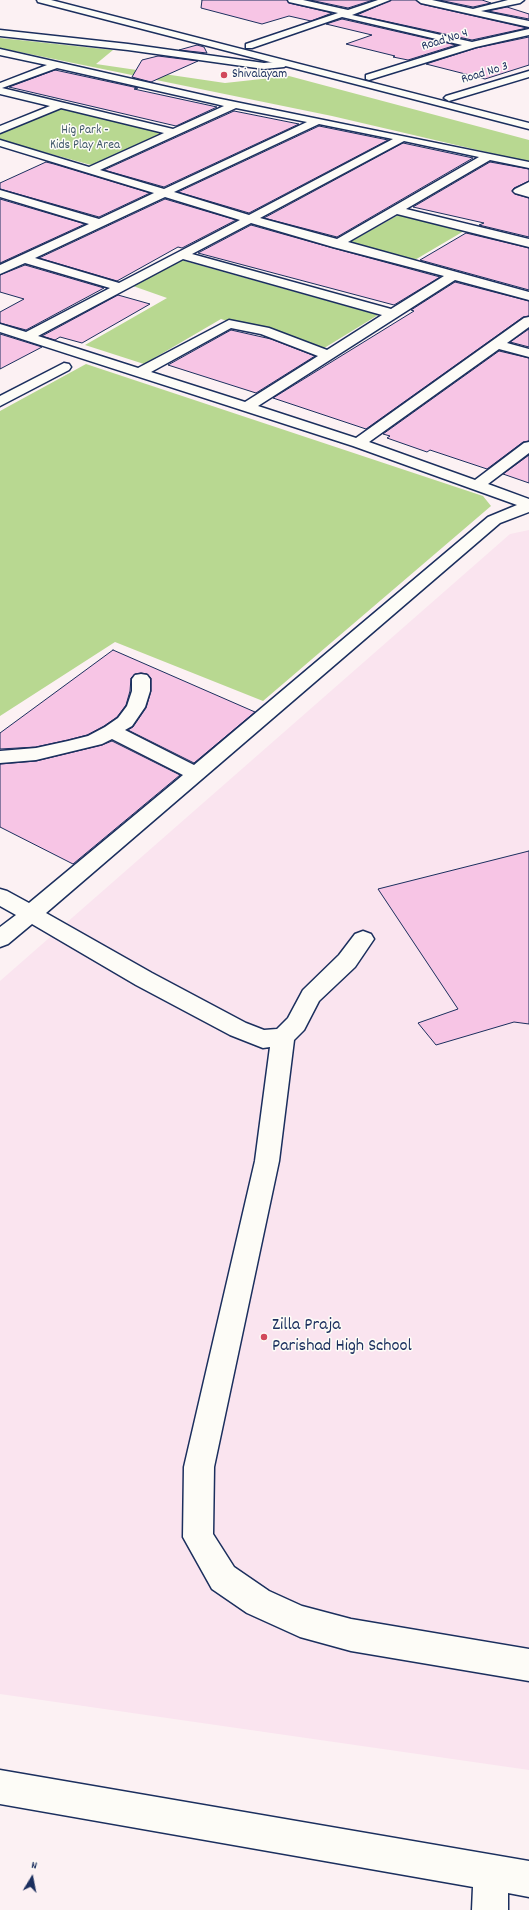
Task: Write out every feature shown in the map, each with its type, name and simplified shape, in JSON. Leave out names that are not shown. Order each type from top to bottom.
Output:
[{"type":"main road","points":[[41,0],[284,64],[529,126]]},
{"type":"main road","points":[[66,0],[529,119]]},
{"type":"main road","points":[[292,0],[315,2],[346,14],[473,46]]},
{"type":"main road","points":[[249,46],[386,0]]},
{"type":"main road","points":[[421,0],[529,24]]},
{"type":"main road","points":[[470,11],[520,0]]},
{"type":"main road","name":"Road No 4","points":[[369,78],[473,46],[529,32]]},
{"type":"main road","points":[[0,33],[128,47],[264,66],[284,64]]},
{"type":"main road","points":[[128,47],[169,47],[194,40]]},
{"type":"main road","points":[[0,52],[59,64],[234,105],[403,138],[529,165]]},
{"type":"main road","points":[[0,86],[59,64]]},
{"type":"main road","name":"Road No 3","points":[[449,98],[529,74]]},
{"type":"main road","points":[[0,91],[174,132]]},
{"type":"main road","points":[[0,130],[61,105]]},
{"type":"main road","points":[[92,170],[234,105]]},
{"type":"main road","points":[[0,270],[318,121]]},
{"type":"main road","points":[[26,337],[403,138]]},
{"type":"main road","points":[[0,144],[92,170],[162,194],[337,244],[529,296]]},
{"type":"main road","points":[[337,244],[487,157]]},
{"type":"main road","points":[[529,185],[519,191],[529,194]]},
{"type":"main road","points":[[3,196],[98,223]]},
{"type":"main road","points":[[396,210],[529,243]]},
{"type":"main road","points":[[181,255],[393,314]]},
{"type":"main road","points":[[24,259],[120,287]]},
{"type":"main road","points":[[247,407],[454,275]]},
{"type":"main road","points":[[358,443],[529,321]]},
{"type":"main road","points":[[141,372],[229,324],[264,331],[328,355]]},
{"type":"main road","points":[[0,328],[141,372],[358,443],[529,505]]},
{"type":"main road","points":[[498,344],[529,353]]},
{"type":"main road","points":[[0,402],[64,367]]},
{"type":"main road","points":[[476,486],[529,446]]},
{"type":"main road","points":[[0,939],[84,870],[494,520],[529,505]]},
{"type":"main road","points":[[0,757],[36,754],[69,747],[95,740],[112,731],[125,722],[136,708],[141,691],[141,679]]},
{"type":"main road","points":[[112,731],[196,774]]},
{"type":"main road","points":[[0,896],[144,979],[238,1029],[263,1039],[284,1037]]},
{"type":"main road","points":[[363,939],[347,961],[327,979],[312,996],[296,1024],[284,1037],[267,1161],[199,1467],[198,1537],[223,1578],[258,1602],[300,1621],[351,1635],[529,1664]]},
{"type":"main road","points":[[0,1787],[529,1879]]},
{"type":"main road","points":[[490,1873],[490,1910]]},
{"type":"shaded area","name":"Zilla Praja Parishad High School","points":[[529,530],[529,1770],[0,1694],[0,981],[510,534]]},
{"type":"green space","points":[[0,38],[113,50],[96,64],[225,83],[289,76],[529,140],[529,162],[332,116],[0,48]]},
{"type":"green space","name":"Hig Park - Kids Play Area","points":[[61,109],[164,133],[91,165],[0,140],[0,133]]},
{"type":"green space","points":[[400,214],[464,231],[413,261],[348,243]]},
{"type":"green space","points":[[181,260],[378,315],[321,350],[221,319],[144,364],[85,345],[167,298],[133,286]]},
{"type":"green space","points":[[86,364],[483,496],[491,506],[263,701],[115,642],[0,716],[0,411]]},
{"type":"building","points":[[202,0],[287,0],[289,3],[332,13],[311,21],[289,16],[262,24],[201,8]]},
{"type":"building","points":[[310,0],[373,0],[348,8]]},
{"type":"building","points":[[391,0],[416,0],[421,4],[527,28],[472,40],[357,15]]},
{"type":"building","points":[[439,0],[482,0],[491,3],[473,7]]},
{"type":"building","points":[[507,7],[529,14],[529,19],[488,11]]},
{"type":"building","points":[[342,19],[456,45],[408,60],[393,57],[395,56],[346,44],[372,35],[326,24]]},
{"type":"building","points":[[529,37],[529,65],[485,79],[426,64],[476,48]]},
{"type":"building","points":[[197,45],[204,47],[207,53],[179,50]]},
{"type":"building","points":[[158,56],[198,61],[151,82],[132,77],[142,60]]},
{"type":"building","points":[[55,70],[217,107],[176,126],[9,87]]},
{"type":"building","points":[[234,111],[299,124],[164,187],[104,170]]},
{"type":"building","points":[[319,126],[388,140],[249,213],[178,192]]},
{"type":"building","points":[[403,143],[473,158],[337,237],[264,218]]},
{"type":"building","points":[[46,162],[150,193],[99,217],[0,189],[0,183]]},
{"type":"building","points":[[490,162],[529,169],[529,181],[514,188],[512,191],[515,194],[529,198],[529,237],[479,225],[484,223],[413,207]]},
{"type":"building","points":[[0,199],[85,224],[0,263]]},
{"type":"building","points":[[165,199],[236,220],[182,248],[178,247],[117,281],[39,258]]},
{"type":"building","points":[[251,225],[440,277],[394,305],[198,253]]},
{"type":"building","points":[[466,233],[529,248],[529,290],[420,260]]},
{"type":"building","points":[[25,265],[104,288],[26,330],[0,323],[0,312],[24,299],[0,292],[0,275]]},
{"type":"building","points":[[455,282],[529,301],[529,316],[523,317],[366,429],[273,398],[414,311],[411,310]]},
{"type":"building","points":[[118,295],[150,304],[82,343],[60,337],[55,340],[42,336]]},
{"type":"building","points":[[529,329],[529,347],[510,342]]},
{"type":"building","points":[[231,330],[271,339],[315,356],[256,393],[168,365]]},
{"type":"building","points":[[0,334],[42,347],[0,369]]},
{"type":"building","points":[[499,351],[529,358],[529,441],[523,442],[487,469],[430,450],[427,452],[387,438],[390,436],[383,434]]},
{"type":"building","points":[[529,455],[529,483],[503,474]]},
{"type":"building","points":[[113,650],[255,712],[194,763],[128,730],[133,727],[146,708],[151,691],[151,678],[147,674],[141,673],[135,674],[131,678],[130,691],[126,705],[117,717],[104,726],[87,735],[68,740],[36,747],[0,749],[0,733]]},
{"type":"building","points":[[112,741],[180,775],[73,864],[0,827],[0,764],[36,761],[102,745]]},
{"type":"building","points":[[529,851],[529,1024],[514,1022],[436,1045],[418,1023],[458,1009],[378,889]]},
{"type":"place","name":"Shivalayam","points":[[224,75]]},
{"type":"place","name":"Zilla Praja Parishad High School","points":[[264,1337]]}]
